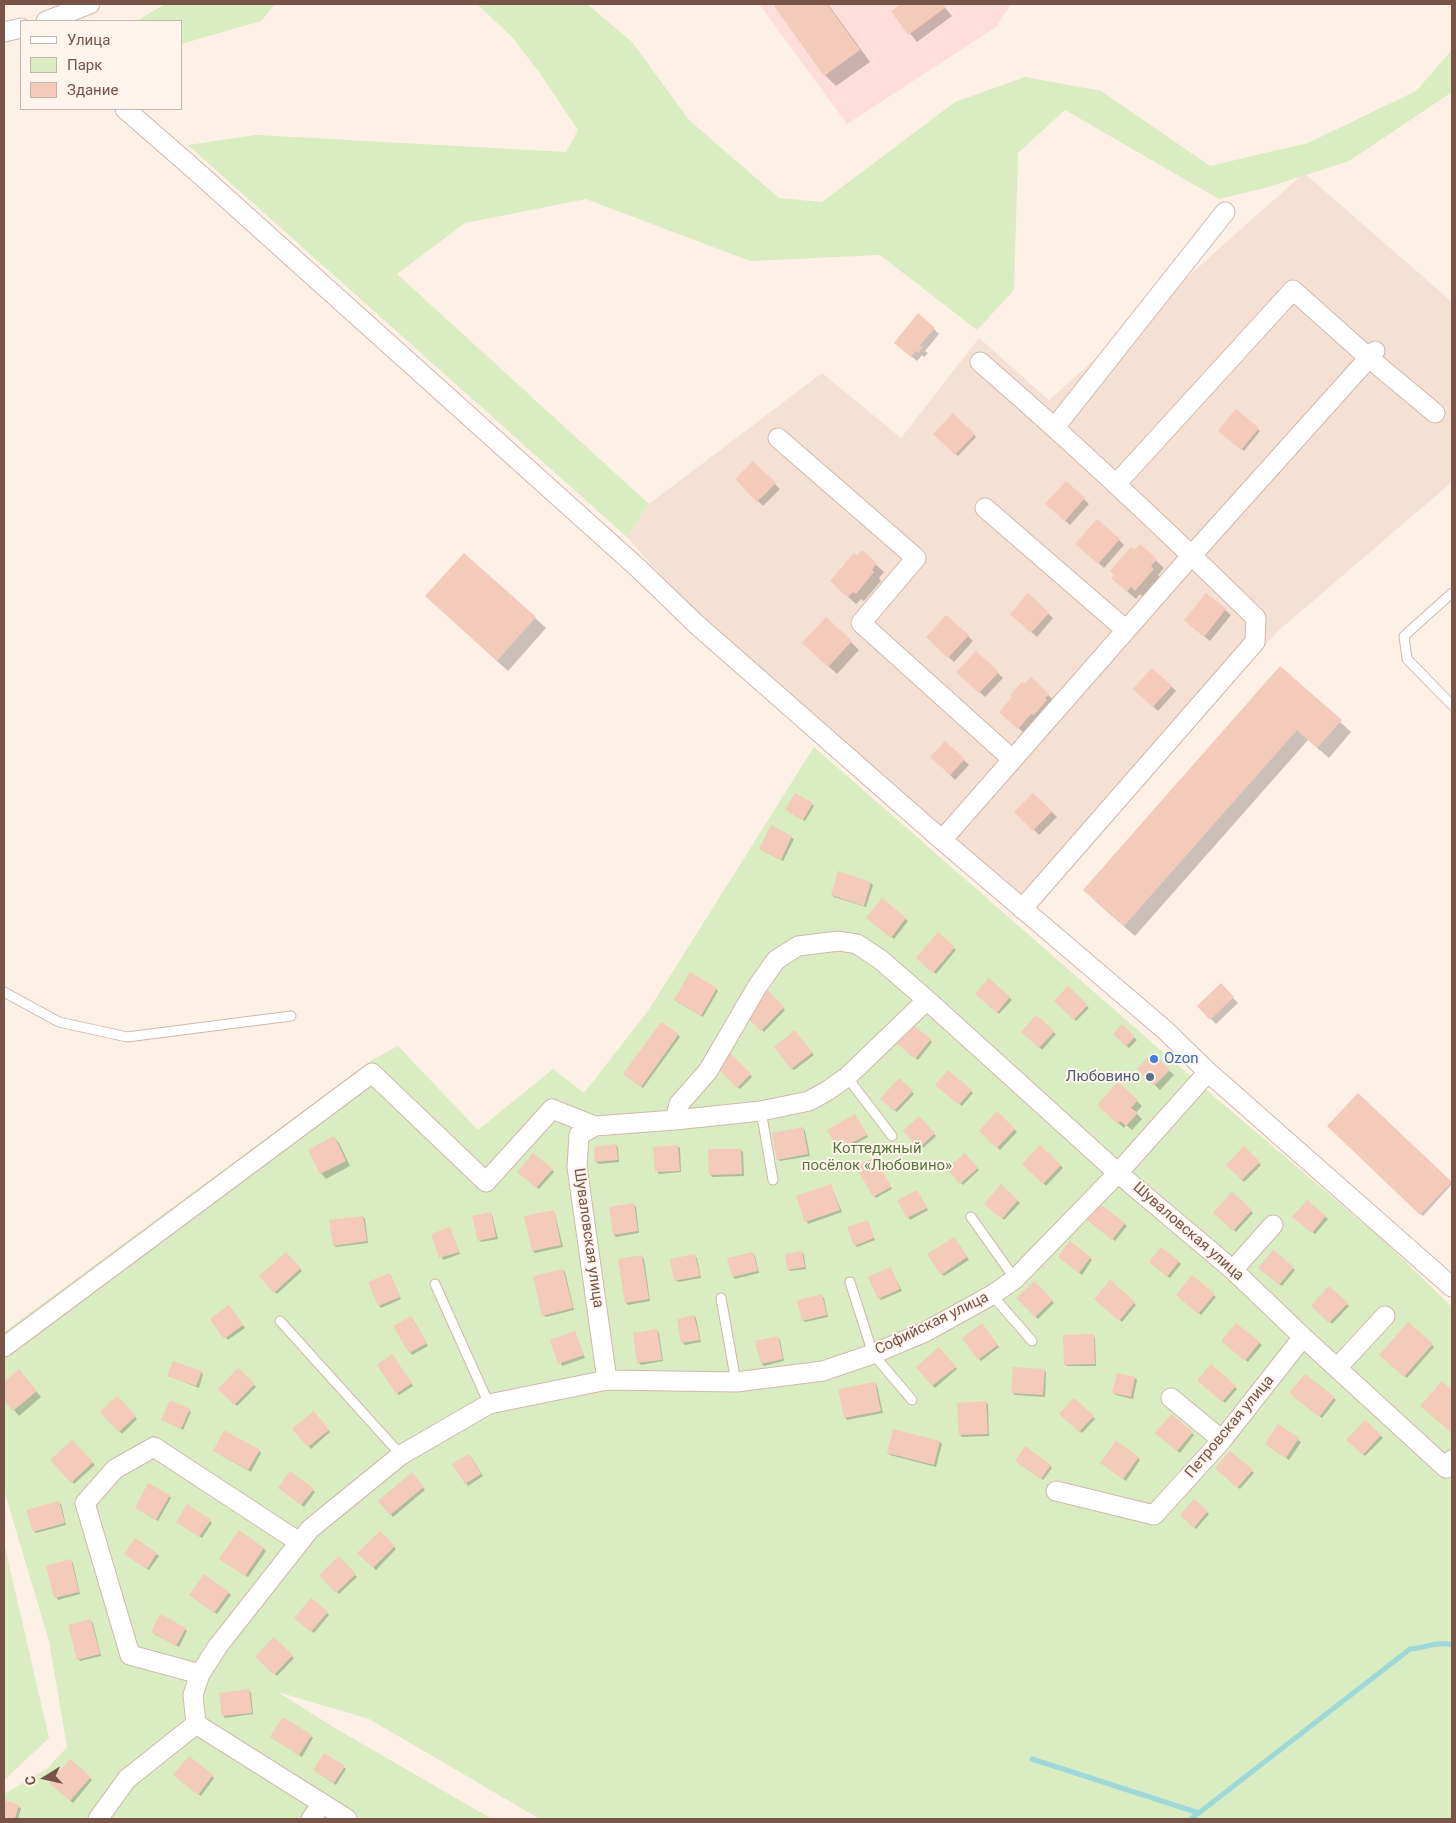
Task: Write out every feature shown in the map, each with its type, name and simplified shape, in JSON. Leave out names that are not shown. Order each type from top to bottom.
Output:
[{"type":"street","points":[[49,20],[90,4]]},
{"type":"street","points":[[4,32],[20,28]]},
{"type":"street","points":[[126,110],[196,170],[631,561],[696,624],[942,840],[1165,1030],[1208,1072],[1452,1287]]},
{"type":"street","points":[[1055,427],[1225,212]]},
{"type":"street","points":[[1117,484],[1293,290],[1371,354],[1435,413]]},
{"type":"street","points":[[942,840],[1371,354]]},
{"type":"street","points":[[980,362],[1117,484],[1256,618],[1255,642],[1022,909]]},
{"type":"street","points":[[778,438],[916,558],[861,623],[1012,759]]},
{"type":"street","points":[[985,508],[1126,630]]},
{"type":"street","name":"Шуваловская улица","points":[[675,1120],[679,1104],[708,1071],[776,960],[798,946],[839,941],[857,944],[880,960],[927,1000],[1118,1173],[1233,1270],[1337,1368],[1449,1464]]},
{"type":"street","points":[[4,1347],[372,1073],[486,1182],[552,1109],[595,1126],[761,1111],[809,1101],[847,1077],[927,1000]]},
{"type":"street","name":"Софийская улица","points":[[196,1724],[193,1695],[200,1674],[218,1646],[310,1530],[401,1455],[489,1404],[607,1380],[736,1382],[822,1372],[873,1354],[925,1332],[992,1295],[1015,1279],[1118,1173],[1208,1072]]},
{"type":"street","name":"Шуваловская улица","points":[[595,1126],[579,1135],[577,1167],[607,1380]]},
{"type":"street","points":[[1233,1270],[1273,1225]]},
{"type":"street","points":[[1337,1368],[1385,1316]]},
{"type":"street","name":"Петровская улица","points":[[1056,1491],[1154,1515],[1222,1440],[1303,1337]]},
{"type":"street","points":[[1171,1398],[1222,1440]]},
{"type":"street","points":[[200,1674],[130,1655],[85,1503],[115,1469],[154,1447],[300,1542]]},
{"type":"street","points":[[98,1819],[127,1779],[196,1724],[316,1812],[347,1819]]},
{"type":"lane","points":[[1452,592],[1404,636],[1407,659],[1452,704]]},
{"type":"lane","points":[[4,992],[59,1022],[127,1037],[291,1016]]},
{"type":"lane","points":[[847,1077],[892,1136]]},
{"type":"lane","points":[[761,1111],[774,1180]]},
{"type":"lane","points":[[971,1217],[1015,1279]]},
{"type":"lane","points":[[850,1282],[873,1354],[912,1400]]},
{"type":"lane","points":[[435,1284],[489,1404]]},
{"type":"lane","points":[[992,1295],[1032,1341]]},
{"type":"lane","points":[[721,1298],[736,1382]]},
{"type":"lane","points":[[280,1321],[401,1455]]},
{"type":"shaded area","points":[[759,4],[1011,4],[996,27],[847,124]]},
{"type":"shaded area","points":[[1304,173],[1452,302],[1452,482],[1277,632],[1041,904],[1020,897],[687,605],[627,537],[649,504],[822,373],[901,438],[979,338],[1049,400]]},
{"type":"green space","points":[[165,4],[275,4],[261,21],[182,44],[182,20],[139,20]]},
{"type":"green space","points":[[477,4],[587,4],[632,42],[689,120],[779,198],[822,202],[955,102],[1025,77],[1101,91],[1210,166],[1308,143],[1416,91],[1452,50],[1452,92],[1349,161],[1265,188],[1219,199],[1065,110],[1018,153],[1014,290],[977,330],[880,255],[750,261],[586,199],[465,223],[397,274],[649,504],[627,537],[188,145],[256,135],[566,152],[578,130],[542,76],[512,37]]},
{"type":"green space","name":"Коттеджный посёлок «Любовино»","points":[[814,747],[1197,1082],[1383,1240],[1452,1307],[1452,1819],[540,1819],[369,1719],[278,1692],[333,1727],[492,1819],[4,1819],[4,1794],[47,1769],[67,1747],[49,1641],[4,1490],[4,1332],[372,1060],[398,1046],[478,1130],[553,1069],[584,1093],[648,1011]]},
{"type":"green space","points":[[4,1543],[49,1738],[4,1780]]},
{"type":"building","points":[[777,4],[827,4],[860,50],[824,76],[774,6]]},
{"type":"building","points":[[901,4],[942,4],[945,8],[908,35],[891,11]]},
{"type":"building","points":[[918,313],[935,328],[920,345],[923,347],[911,357],[894,343]]},
{"type":"building","points":[[1236,409],[1259,428],[1241,450],[1218,431]]},
{"type":"building","points":[[953,413],[975,434],[955,455],[933,434]]},
{"type":"building","points":[[753,461],[776,483],[757,502],[735,479]]},
{"type":"building","points":[[1066,481],[1085,498],[1065,521],[1045,504]]},
{"type":"building","points":[[1097,519],[1120,539],[1098,564],[1075,544]]},
{"type":"building","points":[[1140,544],[1157,559],[1151,566],[1154,569],[1135,591],[1131,587],[1127,592],[1111,578],[1114,575],[1110,571],[1131,547],[1135,550]]},
{"type":"building","points":[[862,550],[877,563],[872,570],[874,572],[856,594],[853,592],[848,597],[830,581],[854,553],[857,556]]},
{"type":"building","points":[[464,553],[536,617],[497,661],[425,596]]},
{"type":"building","points":[[1028,593],[1049,613],[1031,633],[1010,614]]},
{"type":"building","points":[[1206,593],[1226,609],[1204,637],[1184,620]]},
{"type":"building","points":[[946,615],[969,635],[948,658],[926,637]]},
{"type":"building","points":[[826,617],[852,641],[828,667],[802,643]]},
{"type":"building","points":[[976,651],[999,672],[979,693],[956,672]]},
{"type":"building","points":[[1280,666],[1342,720],[1317,748],[1297,730],[1124,926],[1083,890]]},
{"type":"building","points":[[1152,668],[1172,686],[1153,707],[1133,689]]},
{"type":"building","points":[[1031,677],[1049,694],[1045,698],[1047,700],[1034,715],[1031,714],[1018,729],[999,712],[1012,697],[1010,695],[1022,682],[1024,684]]},
{"type":"building","points":[[945,741],[965,759],[950,775],[930,757]]},
{"type":"building","points":[[795,793],[813,803],[803,820],[785,810]]},
{"type":"building","points":[[1033,793],[1052,811],[1033,831],[1014,812]]},
{"type":"building","points":[[771,825],[792,836],[781,860],[759,849]]},
{"type":"building","points":[[838,871],[871,882],[864,906],[831,895]]},
{"type":"building","points":[[882,898],[906,918],[891,938],[866,918]]},
{"type":"building","points":[[938,932],[955,947],[933,973],[916,958]]},
{"type":"building","points":[[690,972],[717,988],[701,1016],[674,1000]]},
{"type":"building","points":[[989,978],[1010,997],[997,1013],[975,994]]},
{"type":"building","points":[[1221,983],[1234,997],[1210,1020],[1197,1006]]},
{"type":"building","points":[[1068,986],[1088,1005],[1074,1020],[1054,1001]]},
{"type":"building","points":[[767,990],[784,1007],[761,1031],[744,1014]]},
{"type":"building","points":[[1036,1015],[1055,1031],[1039,1048],[1021,1032]]},
{"type":"building","points":[[661,1022],[679,1034],[641,1087],[623,1074]]},
{"type":"building","points":[[909,1022],[931,1039],[915,1059],[894,1041]]},
{"type":"building","points":[[1122,1024],[1135,1037],[1126,1046],[1113,1034]]},
{"type":"building","points":[[795,1030],[812,1053],[791,1069],[774,1047]]},
{"type":"building","points":[[728,1051],[751,1074],[737,1088],[714,1065]]},
{"type":"building","points":[[1152,1053],[1170,1070],[1154,1086],[1137,1069]]},
{"type":"building","points":[[948,1070],[972,1090],[959,1105],[935,1085]]},
{"type":"building","points":[[899,1078],[913,1091],[894,1111],[880,1099]]},
{"type":"building","points":[[1118,1082],[1138,1100],[1131,1108],[1138,1113],[1126,1126],[1120,1121],[1118,1124],[1097,1105]]},
{"type":"building","points":[[1358,1093],[1452,1182],[1420,1215],[1327,1126]]},
{"type":"building","points":[[997,1111],[1015,1129],[997,1148],[979,1131]]},
{"type":"building","points":[[855,1114],[867,1135],[838,1150],[827,1130]]},
{"type":"building","points":[[919,1116],[935,1133],[919,1148],[903,1131]]},
{"type":"building","points":[[803,1127],[808,1154],[777,1160],[772,1133]]},
{"type":"building","points":[[334,1136],[346,1161],[320,1174],[308,1150]]},
{"type":"building","points":[[616,1144],[618,1160],[595,1162],[594,1147]]},
{"type":"building","points":[[678,1145],[680,1171],[655,1172],[653,1147]]},
{"type":"building","points":[[1040,1145],[1061,1165],[1043,1184],[1022,1164]]},
{"type":"building","points":[[1244,1146],[1260,1162],[1242,1180],[1226,1165]]},
{"type":"building","points":[[708,1149],[741,1149],[742,1174],[709,1175]]},
{"type":"building","points":[[533,1153],[553,1169],[536,1188],[517,1172]]},
{"type":"building","points":[[965,1153],[978,1168],[960,1184],[947,1169]]},
{"type":"building","points":[[874,1157],[891,1187],[873,1197],[856,1167]]},
{"type":"building","points":[[831,1184],[840,1210],[805,1222],[796,1196]]},
{"type":"building","points":[[1001,1184],[1018,1200],[1002,1219],[984,1204]]},
{"type":"building","points":[[917,1190],[927,1208],[907,1218],[897,1200]]},
{"type":"building","points":[[1232,1192],[1252,1210],[1233,1231],[1213,1213]]},
{"type":"building","points":[[1307,1200],[1326,1216],[1312,1233],[1292,1217]]},
{"type":"building","points":[[1096,1201],[1125,1223],[1112,1240],[1083,1217]]},
{"type":"building","points":[[634,1203],[638,1231],[613,1235],[609,1207]]},
{"type":"building","points":[[554,1210],[561,1245],[532,1251],[524,1216]]},
{"type":"building","points":[[491,1212],[496,1237],[478,1241],[472,1216]]},
{"type":"building","points":[[363,1216],[367,1241],[333,1246],[329,1220]]},
{"type":"building","points":[[868,1220],[874,1238],[854,1246],[847,1227]]},
{"type":"building","points":[[450,1227],[459,1252],[439,1258],[431,1234]]},
{"type":"building","points":[[954,1237],[967,1257],[941,1275],[927,1254]]},
{"type":"building","points":[[1070,1241],[1091,1257],[1079,1273],[1058,1257]]},
{"type":"building","points":[[1161,1247],[1179,1261],[1167,1277],[1149,1262]]},
{"type":"building","points":[[1273,1250],[1294,1267],[1279,1285],[1258,1268]]},
{"type":"building","points":[[802,1251],[805,1267],[787,1270],[785,1254]]},
{"type":"building","points":[[286,1252],[301,1268],[274,1293],[259,1276]]},
{"type":"building","points":[[753,1252],[758,1271],[732,1277],[727,1258]]},
{"type":"building","points":[[695,1254],[700,1276],[674,1281],[670,1259]]},
{"type":"building","points":[[642,1255],[649,1299],[625,1303],[618,1259]]},
{"type":"building","points":[[891,1267],[900,1289],[878,1299],[868,1277]]},
{"type":"building","points":[[563,1269],[573,1308],[542,1316],[533,1276]]},
{"type":"building","points":[[390,1273],[400,1297],[378,1306],[368,1282]]},
{"type":"building","points":[[1192,1275],[1215,1294],[1198,1314],[1176,1295]]},
{"type":"building","points":[[1110,1280],[1135,1302],[1119,1321],[1094,1299]]},
{"type":"building","points":[[1034,1281],[1053,1300],[1035,1317],[1016,1298]]},
{"type":"building","points":[[1329,1286],[1348,1303],[1329,1323],[1311,1306]]},
{"type":"building","points":[[822,1294],[827,1315],[802,1321],[797,1300]]},
{"type":"building","points":[[229,1305],[243,1325],[224,1339],[210,1319]]},
{"type":"building","points":[[694,1315],[700,1340],[681,1343],[677,1319]]},
{"type":"building","points":[[411,1316],[427,1343],[409,1353],[393,1326]]},
{"type":"building","points":[[1408,1322],[1433,1344],[1404,1377],[1379,1355]]},
{"type":"building","points":[[982,1323],[998,1345],[978,1360],[962,1338]]},
{"type":"building","points":[[1236,1323],[1260,1342],[1245,1361],[1221,1341]]},
{"type":"building","points":[[657,1329],[662,1360],[637,1363],[633,1333]]},
{"type":"building","points":[[575,1331],[584,1355],[558,1364],[550,1340]]},
{"type":"building","points":[[1094,1334],[1095,1364],[1064,1365],[1063,1335]]},
{"type":"building","points":[[778,1336],[783,1359],[761,1364],[755,1341]]},
{"type":"building","points":[[939,1347],[956,1367],[932,1386],[916,1367]]},
{"type":"building","points":[[392,1354],[412,1383],[396,1394],[377,1365]]},
{"type":"building","points":[[173,1361],[202,1371],[196,1386],[167,1376]]},
{"type":"building","points":[[1211,1364],[1236,1386],[1222,1402],[1197,1380]]},
{"type":"building","points":[[1013,1367],[1045,1369],[1043,1395],[1011,1393]]},
{"type":"building","points":[[238,1368],[255,1384],[234,1405],[218,1389]]},
{"type":"building","points":[[19,1369],[37,1391],[13,1411],[4,1400],[4,1382]]},
{"type":"building","points":[[1117,1373],[1135,1377],[1131,1397],[1112,1393]]},
{"type":"building","points":[[1305,1374],[1335,1397],[1319,1417],[1289,1393]]},
{"type":"building","points":[[1442,1381],[1452,1390],[1452,1433],[1420,1406]]},
{"type":"building","points":[[875,1382],[881,1411],[844,1418],[838,1389]]},
{"type":"building","points":[[117,1396],[136,1416],[119,1432],[100,1412]]},
{"type":"building","points":[[1074,1398],[1094,1416],[1079,1432],[1059,1414]]},
{"type":"building","points":[[170,1400],[190,1409],[181,1429],[161,1420]]},
{"type":"building","points":[[986,1401],[988,1434],[959,1435],[957,1403]]},
{"type":"building","points":[[314,1411],[329,1430],[308,1447],[292,1429]]},
{"type":"building","points":[[1171,1414],[1193,1432],[1177,1451],[1155,1433]]},
{"type":"building","points":[[1365,1420],[1381,1435],[1363,1455],[1346,1440]]},
{"type":"building","points":[[1278,1424],[1299,1438],[1286,1458],[1265,1444]]},
{"type":"building","points":[[893,1429],[940,1441],[934,1465],[887,1453]]},
{"type":"building","points":[[224,1430],[260,1450],[248,1470],[213,1451]]},
{"type":"building","points":[[72,1440],[93,1462],[71,1483],[50,1460]]},
{"type":"building","points":[[1116,1441],[1139,1457],[1123,1479],[1100,1463]]},
{"type":"building","points":[[1025,1446],[1051,1465],[1041,1479],[1015,1461]]},
{"type":"building","points":[[1230,1451],[1253,1470],[1237,1488],[1215,1468]]},
{"type":"building","points":[[469,1454],[481,1474],[465,1484],[452,1464]]},
{"type":"building","points":[[290,1471],[314,1489],[301,1505],[278,1488]]},
{"type":"building","points":[[412,1472],[424,1487],[390,1515],[378,1501]]},
{"type":"building","points":[[148,1483],[170,1495],[156,1520],[135,1508]]},
{"type":"building","points":[[1194,1499],[1208,1511],[1194,1528],[1180,1515]]},
{"type":"building","points":[[59,1501],[65,1523],[33,1532],[26,1510]]},
{"type":"building","points":[[187,1504],[211,1520],[199,1537],[176,1522]]},
{"type":"building","points":[[239,1530],[264,1548],[245,1576],[219,1559]]},
{"type":"building","points":[[380,1531],[395,1546],[373,1568],[357,1553]]},
{"type":"building","points":[[135,1538],[157,1553],[147,1569],[124,1554]]},
{"type":"building","points":[[339,1556],[356,1574],[336,1593],[319,1575]]},
{"type":"building","points":[[71,1559],[79,1592],[54,1598],[46,1566]]},
{"type":"building","points":[[204,1574],[229,1592],[214,1613],[189,1595]]},
{"type":"building","points":[[311,1598],[328,1612],[311,1632],[294,1618]]},
{"type":"building","points":[[160,1614],[186,1628],[176,1646],[151,1632]]},
{"type":"building","points":[[91,1619],[100,1654],[77,1660],[68,1625]]},
{"type":"building","points":[[274,1637],[293,1655],[274,1675],[255,1657]]},
{"type":"building","points":[[249,1689],[252,1713],[222,1716],[219,1693]]},
{"type":"building","points":[[283,1717],[312,1735],[299,1755],[270,1737]]},
{"type":"building","points":[[324,1753],[345,1766],[334,1783],[313,1770]]},
{"type":"building","points":[[189,1756],[213,1775],[198,1795],[173,1775]]},
{"type":"building","points":[[70,1759],[91,1777],[70,1801],[49,1783]]},
{"type":"building","points":[[4,1800],[19,1805],[15,1819],[4,1819]]},
{"type":"waterway","points":[[1191,1819],[1410,1649],[1436,1644],[1452,1645]]},
{"type":"waterway","points":[[1032,1759],[1199,1813]]},
{"type":"place","name":"Ozon","points":[[1154,1059]]},
{"type":"place","name":"Любовино","points":[[1150,1077]]}]
